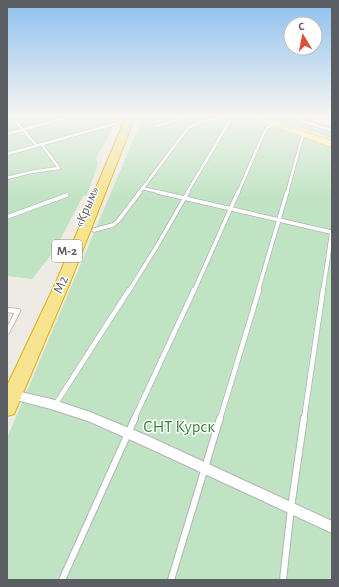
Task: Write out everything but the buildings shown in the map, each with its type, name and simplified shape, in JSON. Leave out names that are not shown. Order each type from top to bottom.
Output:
[{"type":"highway","name":"«Крым»","points":[[9,395],[114,144]]},
{"type":"highway","name":"М2","points":[[9,395],[64,280],[120,144]]},
{"type":"street","points":[[9,395],[54,405],[89,417],[127,435],[144,440],[332,526]]},
{"type":"lane","points":[[7,154],[39,144]]},
{"type":"lane","points":[[7,178],[31,172],[59,168],[41,144]]},
{"type":"lane","points":[[94,230],[113,225],[118,221],[175,144]]},
{"type":"lane","points":[[54,405],[125,296],[216,144]]},
{"type":"lane","points":[[62,580],[259,144]]},
{"type":"lane","points":[[172,580],[300,144]]},
{"type":"lane","points":[[142,188],[184,199],[332,232],[291,508],[283,580]]},
{"type":"lane","points":[[7,217],[67,195]]},
{"type":"lane","points":[[7,310],[18,311],[7,332]]},
{"type":"green space","points":[[7,144],[104,144],[96,158],[98,164],[87,195],[83,196],[54,251],[32,279],[7,276]]},
{"type":"green space","name":"СНТ Курск","points":[[131,144],[324,144],[332,147],[332,580],[7,580],[7,438]]}]
